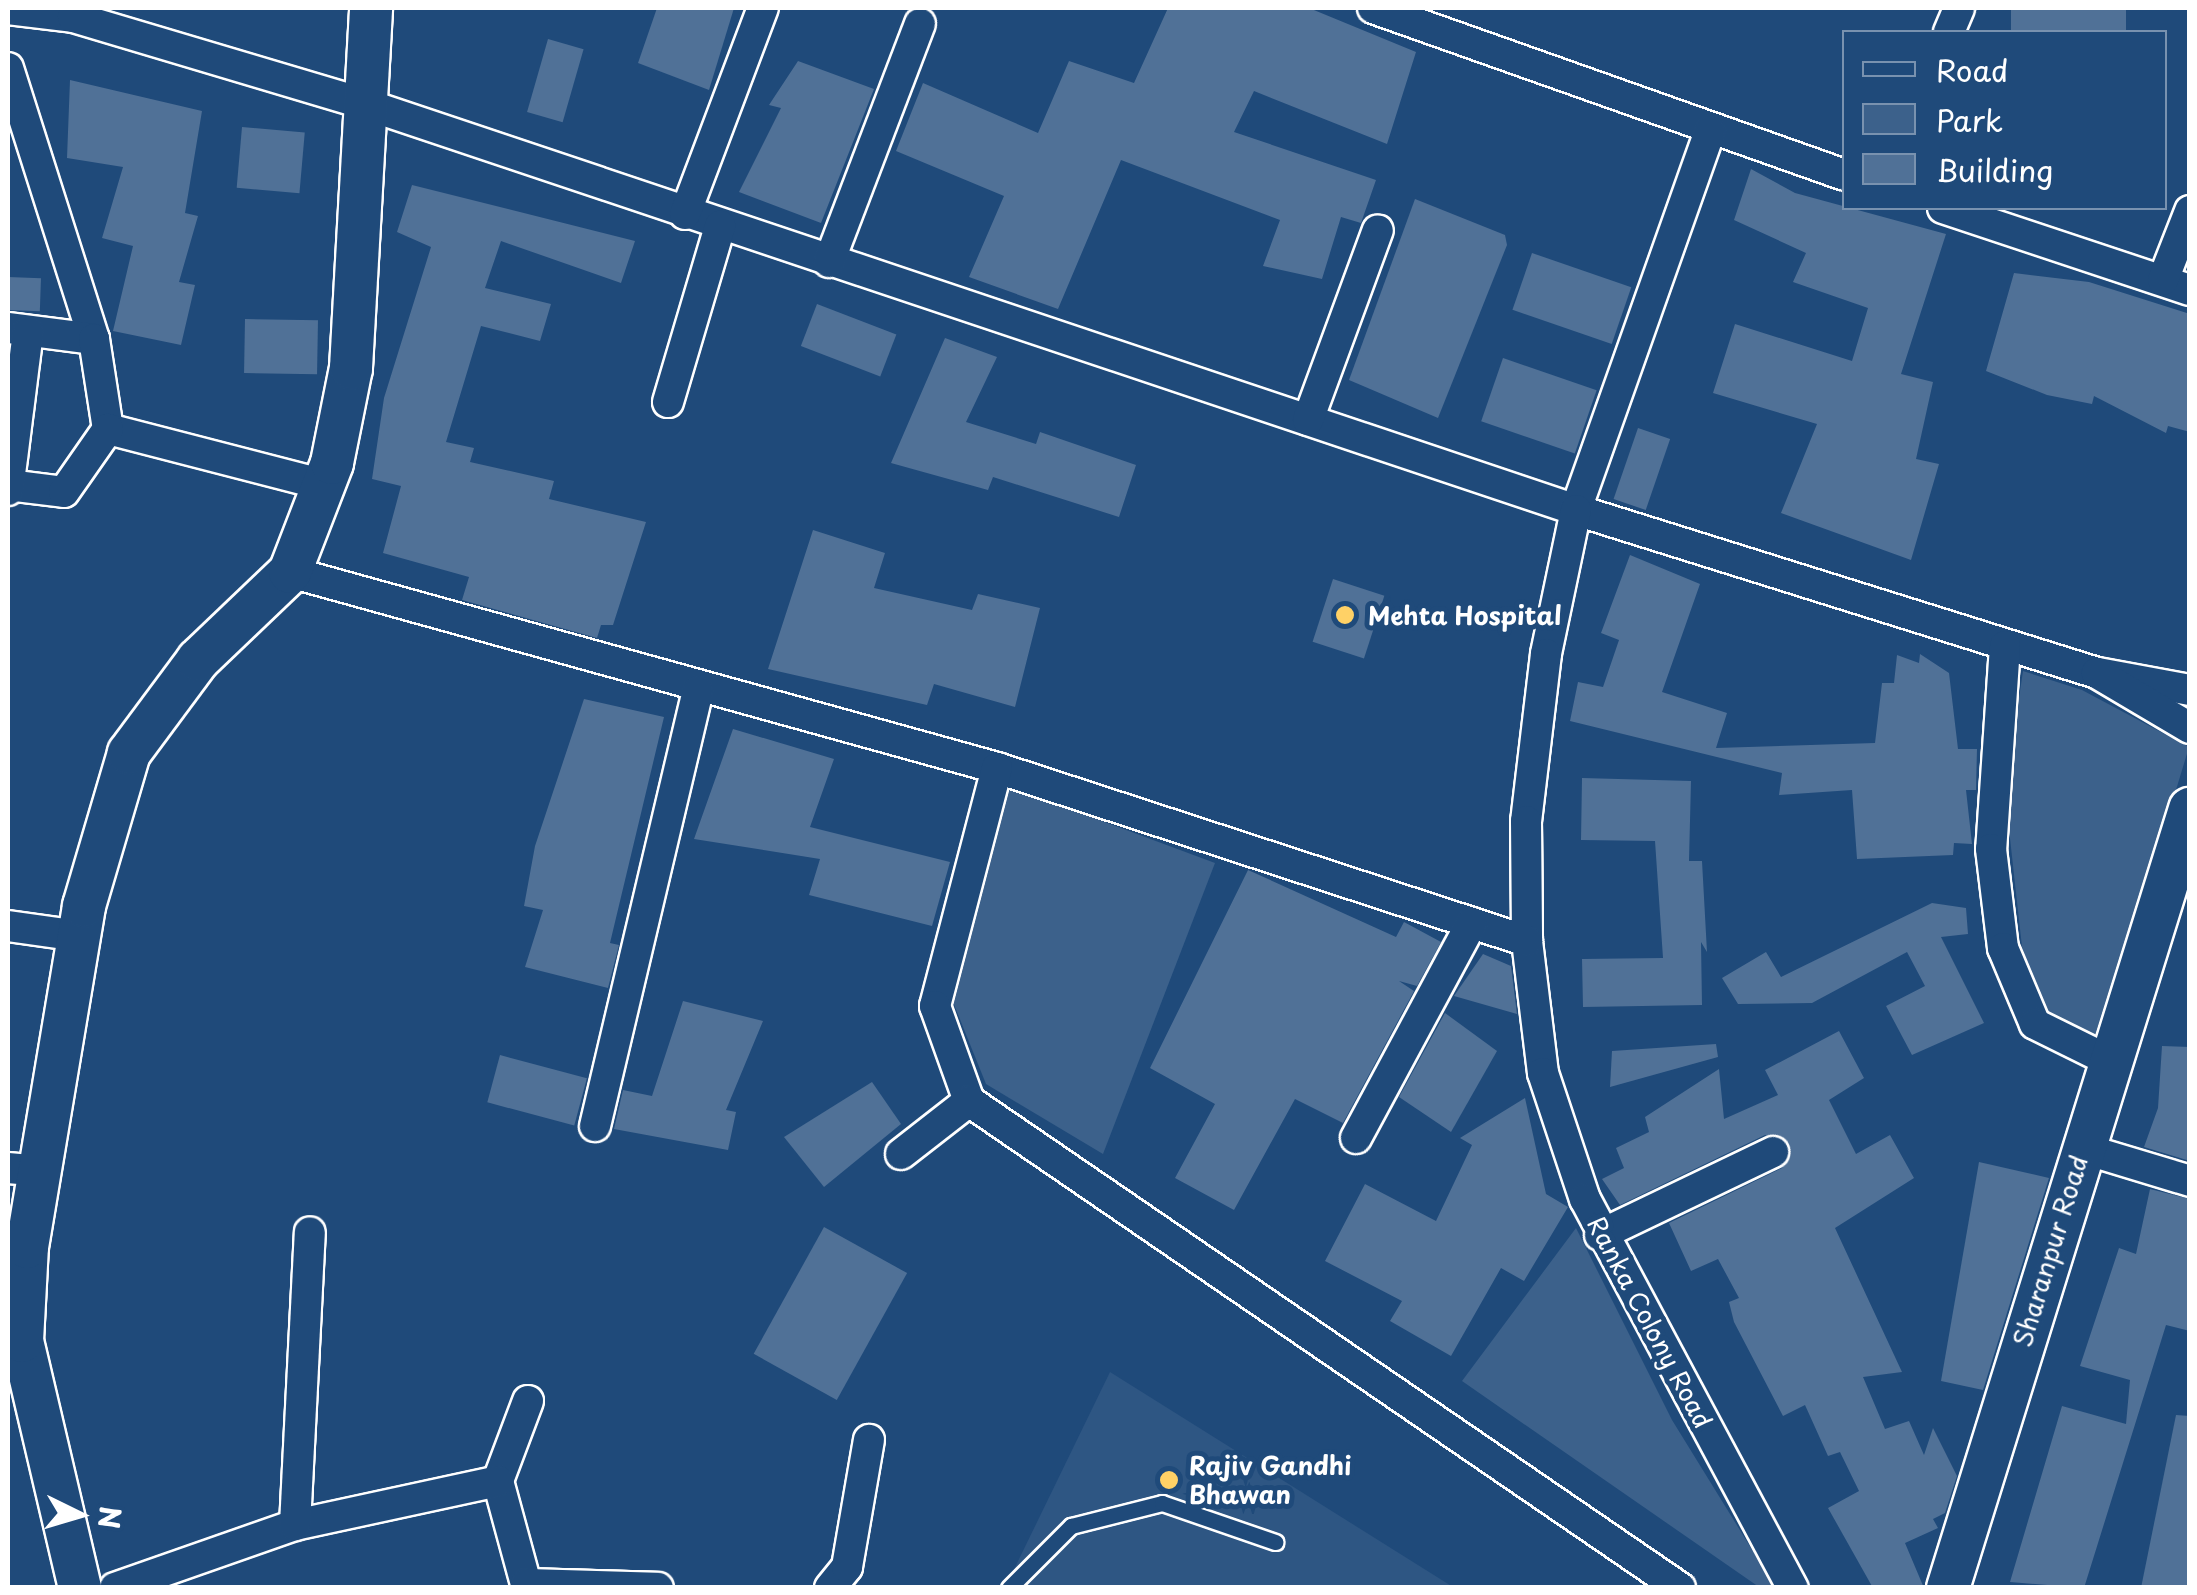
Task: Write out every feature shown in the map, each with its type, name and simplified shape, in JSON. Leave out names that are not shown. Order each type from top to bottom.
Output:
[{"type":"street","points":[[80,1588],[22,1341],[24,1170],[79,936],[129,753],[198,660],[290,572],[325,486],[351,368],[371,8]]},
{"type":"street","points":[[685,214],[764,8]]},
{"type":"street","points":[[1374,8],[1842,174]]},
{"type":"street","points":[[8,9],[48,10],[368,105],[1576,510],[2096,673],[2190,690]]},
{"type":"street","points":[[829,262],[920,24]]},
{"type":"street","points":[[8,68],[94,339],[108,429],[64,492],[8,486],[18,330],[94,339]]},
{"type":"street","name":"Ranka Colony Road","points":[[1710,130],[1576,510],[1530,784],[1527,941],[1543,1072],[1600,1235],[1792,1588]]},
{"type":"street","points":[[1949,210],[2176,285],[2190,211]]},
{"type":"street","points":[[668,402],[720,226]]},
{"type":"street","points":[[1308,420],[1378,230]]},
{"type":"street","points":[[108,429],[325,486]]},
{"type":"street","points":[[290,572],[698,691],[996,768],[1527,941]]},
{"type":"street","points":[[2005,646],[1991,849],[2004,948],[2034,1024],[2110,1061]]},
{"type":"street","points":[[2096,673],[2190,728]]},
{"type":"street","points":[[595,1126],[698,691]]},
{"type":"street","points":[[996,768],[935,1006],[970,1101],[1680,1588]]},
{"type":"street","name":"Sharanpur Road","points":[[1948,1587],[2080,1148],[2160,916],[2190,808]]},
{"type":"street","name":"Sharanpur Road","points":[[2160,916],[2190,873]]},
{"type":"street","points":[[1356,1138],[1472,923]]},
{"type":"street","points":[[8,926],[79,936]]},
{"type":"street","points":[[901,1154],[970,1101]]},
{"type":"street","points":[[2080,1148],[2190,1181]]},
{"type":"street","points":[[1600,1235],[1773,1152]]},
{"type":"street","points":[[294,1525],[310,1232]]},
{"type":"street","points":[[528,1401],[498,1480],[526,1586],[658,1588]]},
{"type":"street","points":[[830,1588],[847,1567],[869,1440]]},
{"type":"street","points":[[115,1588],[294,1525],[498,1480]]},
{"type":"lane","points":[[1009,1588],[1071,1526],[1162,1503],[1275,1542]]},
{"type":"shaded area","name":"Rajiv Gandhi Bhawan","points":[[1110,1372],[1453,1587],[1005,1588]]},
{"type":"green space","points":[[2023,671],[2082,690],[2189,747],[2099,1044],[2047,1019],[2022,947],[2005,793]]},
{"type":"green space","points":[[1008,786],[1215,863],[1103,1154],[986,1084],[953,1002]]},
{"type":"green space","points":[[1576,1228],[1672,1420],[1775,1587],[1759,1587],[1462,1381]]},
{"type":"building","points":[[657,8],[734,8],[709,90],[638,63]]},
{"type":"building","points":[[1168,8],[1309,8],[1416,52],[1387,144],[1254,91],[1234,132],[1376,180],[1361,223],[1341,217],[1322,279],[1263,266],[1280,220],[1121,160],[1058,309],[969,277],[1004,196],[896,151],[923,83],[1038,133],[1069,61],[1134,83]]},
{"type":"building","points":[[2011,8],[2126,8],[2126,30],[2011,30]]},
{"type":"building","points":[[548,39],[584,49],[563,122],[527,112]]},
{"type":"building","points":[[798,61],[874,89],[821,223],[739,192],[781,108],[769,105]]},
{"type":"building","points":[[70,80],[202,111],[185,213],[198,216],[179,282],[195,285],[181,345],[113,331],[133,246],[102,238],[123,167],[67,158]]},
{"type":"building","points":[[242,127],[305,132],[299,193],[237,188]]},
{"type":"building","points":[[1751,169],[1795,193],[1842,206],[1842,210],[1858,210],[1946,234],[1901,374],[1933,382],[1916,459],[1939,464],[1911,560],[1781,513],[1817,424],[1713,393],[1735,324],[1852,361],[1868,308],[1793,282],[1806,253],[1734,220]]},
{"type":"building","points":[[412,185],[635,241],[621,283],[501,241],[485,288],[551,304],[540,341],[481,326],[446,442],[474,448],[470,462],[554,481],[549,499],[646,522],[613,625],[601,625],[597,638],[462,600],[469,577],[383,553],[401,486],[372,479],[384,398],[431,247],[397,232]]},
{"type":"building","points":[[1415,199],[1505,235],[1507,245],[1438,418],[1349,380]]},
{"type":"building","points":[[1532,253],[1631,287],[1612,344],[1512,310]]},
{"type":"building","points":[[2014,273],[2089,282],[2190,314],[2190,432],[2168,426],[2166,433],[2094,396],[2092,404],[2047,395],[1986,371]]},
{"type":"building","points":[[8,277],[41,278],[40,311],[8,310]]},
{"type":"building","points":[[817,304],[896,334],[880,376],[801,346]]},
{"type":"building","points":[[245,319],[318,320],[317,374],[244,373]]},
{"type":"building","points":[[945,338],[997,357],[966,422],[1036,444],[1040,432],[1136,465],[1119,517],[993,477],[988,490],[891,463]]},
{"type":"building","points":[[1503,358],[1597,390],[1575,454],[1481,421]]},
{"type":"building","points":[[1638,428],[1670,439],[1646,510],[1614,499]]},
{"type":"building","points":[[813,530],[885,553],[874,588],[972,610],[978,594],[1040,608],[1015,707],[934,684],[927,705],[768,669]]},
{"type":"building","points":[[1630,555],[1700,584],[1662,692],[1727,713],[1716,748],[1875,743],[1882,683],[1894,683],[1897,655],[1919,663],[1920,654],[1949,673],[1958,749],[1977,749],[1976,790],[1966,790],[1972,844],[1954,843],[1953,855],[1857,859],[1852,790],[1779,795],[1782,773],[1570,721],[1578,682],[1603,687],[1619,640],[1601,633]]},
{"type":"building","points":[[1333,579],[1384,596],[1364,658],[1313,642]]},
{"type":"building","points":[[584,699],[664,717],[610,943],[619,945],[608,988],[525,967],[543,910],[524,906],[535,846]]},
{"type":"building","points":[[733,729],[834,759],[810,827],[950,862],[932,926],[809,895],[820,859],[694,839]]},
{"type":"building","points":[[1582,778],[1691,781],[1689,861],[1702,861],[1707,952],[1701,942],[1702,1005],[1583,1007],[1582,959],[1663,958],[1655,841],[1581,840]]},
{"type":"building","points":[[1248,870],[1396,937],[1404,922],[1441,942],[1417,986],[1399,981],[1414,991],[1343,1123],[1295,1099],[1234,1210],[1175,1178],[1215,1104],[1150,1068]]},
{"type":"building","points":[[1932,903],[1966,908],[1968,934],[1941,937],[1984,1023],[1912,1055],[1886,1006],[1925,986],[1907,952],[1812,1003],[1738,1004],[1722,978],[1766,952],[1781,977]]},
{"type":"building","points":[[1483,954],[1511,966],[1517,1014],[1454,996]]},
{"type":"building","points":[[683,1001],[763,1021],[726,1110],[736,1112],[728,1150],[614,1129],[623,1090],[652,1096]]},
{"type":"building","points":[[1445,1013],[1497,1051],[1451,1132],[1399,1097]]},
{"type":"building","points":[[1839,1031],[1864,1078],[1829,1100],[1856,1154],[1890,1135],[1914,1178],[1835,1228],[1902,1372],[1863,1377],[1885,1429],[1909,1421],[1924,1455],[1933,1428],[1957,1476],[1945,1513],[1933,1519],[1938,1528],[1905,1543],[1924,1588],[1873,1588],[1828,1508],[1859,1491],[1840,1452],[1828,1456],[1805,1405],[1783,1416],[1734,1322],[1729,1302],[1739,1298],[1718,1259],[1691,1271],[1669,1223],[1782,1168],[1789,1143],[1765,1135],[1620,1205],[1602,1179],[1624,1168],[1616,1148],[1649,1132],[1645,1117],[1719,1069],[1724,1119],[1778,1095],[1765,1070]]},
{"type":"building","points":[[1716,1044],[1718,1057],[1610,1087],[1612,1051]]},
{"type":"building","points":[[2162,1046],[2190,1047],[2190,1161],[2144,1147],[2158,1108]]},
{"type":"building","points":[[500,1055],[587,1078],[574,1126],[487,1102]]},
{"type":"building","points":[[872,1082],[901,1124],[824,1187],[784,1137]]},
{"type":"building","points":[[1525,1098],[1546,1194],[1568,1207],[1524,1281],[1501,1268],[1451,1356],[1390,1321],[1402,1301],[1325,1261],[1365,1184],[1436,1221],[1472,1145],[1460,1138]]},
{"type":"building","points":[[1979,1162],[2049,1178],[1983,1390],[1941,1381]]},
{"type":"building","points":[[2150,1189],[2190,1199],[2190,1331],[2166,1325],[2084,1588],[2010,1582],[2062,1406],[2126,1424],[2130,1380],[2080,1366],[2119,1248],[2136,1254]]},
{"type":"building","points":[[824,1227],[907,1273],[837,1400],[754,1354]]},
{"type":"building","points":[[2176,1415],[2190,1416],[2190,1588],[2141,1588]]},
{"type":"place","name":"Mehta Hospital","points":[[1345,615]]},
{"type":"place","name":"Rajiv Gandhi Bhawan","points":[[1169,1480]]}]
